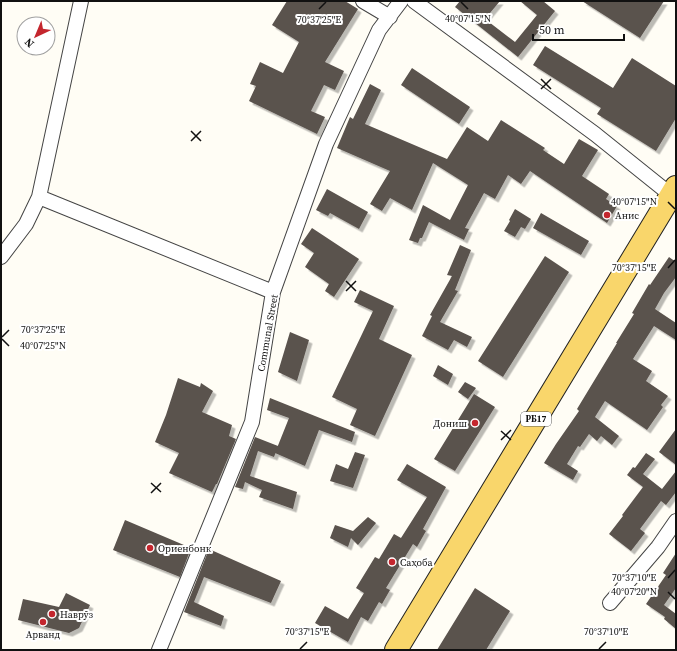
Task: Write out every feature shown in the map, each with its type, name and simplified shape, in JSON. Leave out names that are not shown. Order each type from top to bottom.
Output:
[{"type":"main road","name":"РБ17","points":[[396,650],[674,193]]},
{"type":"street","points":[[1,257],[26,224],[39,198],[81,1]]},
{"type":"street","points":[[363,1],[390,17]]},
{"type":"street","name":"Communal Street","points":[[159,650],[252,422],[273,292],[326,144],[379,30],[401,1]]},
{"type":"street","points":[[414,1],[674,193]]},
{"type":"street","points":[[39,198],[273,292]]},
{"type":"street","points":[[610,603],[658,547],[676,521]]},
{"type":"building","points":[[287,1],[345,1],[358,9],[325,62],[344,71],[335,90],[324,85],[311,111],[325,117],[317,134],[249,101],[256,86],[250,84],[260,62],[283,73],[299,42],[272,25]]},
{"type":"building","points":[[460,1],[500,1],[485,19],[515,42],[537,15],[520,1],[543,1],[555,11],[518,57],[455,7]]},
{"type":"building","points":[[582,1],[664,1],[640,38]]},
{"type":"building","points":[[545,46],[613,88],[632,58],[676,86],[676,118],[656,151],[597,114],[601,108],[533,65]]},
{"type":"building","points":[[412,68],[470,107],[459,124],[401,85]]},
{"type":"building","points":[[370,84],[381,90],[365,124],[447,159],[467,127],[488,141],[501,120],[545,148],[543,150],[564,164],[579,139],[598,150],[582,176],[609,194],[606,199],[617,206],[607,223],[530,171],[521,184],[508,175],[495,199],[484,193],[465,228],[469,229],[464,240],[429,222],[422,238],[420,238],[418,243],[409,240],[423,205],[450,220],[468,185],[433,163],[412,210],[390,198],[382,211],[370,204],[390,171],[337,148],[350,117],[353,119]]},
{"type":"building","points":[[327,189],[368,212],[359,229],[330,213],[328,216],[316,210]]},
{"type":"building","points":[[515,209],[531,219],[525,229],[521,227],[515,237],[504,231]]},
{"type":"building","points":[[541,213],[589,241],[581,255],[533,228]]},
{"type":"building","points":[[312,228],[359,259],[334,297],[325,291],[329,284],[305,267],[314,253],[301,244]]},
{"type":"building","points":[[460,245],[471,250],[455,290],[458,291],[440,322],[472,337],[467,347],[454,340],[448,350],[422,336],[432,316],[430,315],[452,276],[447,275]]},
{"type":"building","points":[[545,256],[569,272],[503,377],[478,361]]},
{"type":"building","points":[[669,257],[676,262],[676,277],[664,293],[655,309],[676,323],[676,340],[654,326],[633,359],[652,371],[646,381],[668,396],[661,405],[663,407],[647,430],[605,401],[595,417],[619,436],[612,445],[601,436],[597,441],[589,434],[580,447],[578,446],[567,464],[578,471],[573,480],[544,463],[579,411],[577,409],[634,314],[632,313],[649,284],[650,285]]},
{"type":"building","points":[[360,290],[394,306],[379,339],[412,355],[375,436],[350,425],[357,409],[332,397],[373,311],[354,302]]},
{"type":"building","points":[[290,332],[309,340],[297,381],[278,372]]},
{"type":"building","points":[[438,365],[453,374],[448,385],[433,376]]},
{"type":"building","points":[[178,378],[200,387],[201,383],[213,391],[202,412],[232,425],[229,436],[236,439],[217,484],[212,492],[169,473],[179,453],[155,442],[166,415]]},
{"type":"building","points":[[465,382],[476,388],[468,399],[458,392]]},
{"type":"building","points":[[474,394],[495,407],[455,471],[434,459]]},
{"type":"building","points":[[270,398],[355,432],[352,442],[319,430],[305,466],[275,453],[289,418],[267,410]]},
{"type":"building","points":[[676,429],[676,465],[659,452]]},
{"type":"building","points":[[255,437],[278,446],[274,457],[258,451],[250,476],[297,492],[293,509],[259,497],[262,490],[245,482],[243,489],[235,487]]},
{"type":"building","points":[[355,452],[365,455],[353,488],[330,481],[336,464],[348,469]]},
{"type":"building","points":[[646,453],[655,459],[643,474],[662,489],[676,471],[676,492],[666,505],[661,501],[640,529],[645,533],[631,551],[609,534],[643,487],[627,475],[633,467],[635,468]]},
{"type":"building","points":[[407,464],[446,487],[423,529],[426,531],[417,547],[413,544],[386,588],[390,590],[382,604],[379,602],[368,621],[361,617],[348,642],[315,623],[325,606],[348,619],[364,593],[356,588],[375,557],[379,559],[394,534],[401,538],[427,497],[397,480]]},
{"type":"building","points":[[368,517],[376,523],[358,545],[351,538],[348,547],[330,538],[335,525],[353,531]]},
{"type":"building","name":"Ориенбонк","points":[[125,520],[191,548],[180,577],[113,550]]},
{"type":"building","points":[[209,549],[281,581],[271,603],[204,577],[194,602],[224,616],[221,626],[184,612]]},
{"type":"building","points":[[676,553],[676,588],[664,605],[676,614],[676,629],[664,619],[665,617],[646,604],[666,575],[663,573]]},
{"type":"building","points":[[475,588],[510,611],[486,650],[437,650]]},
{"type":"building","name":"Наврӯз","points":[[66,593],[90,605],[79,628],[69,633],[18,620],[23,599],[59,607]]},
{"type":"place","name":"Анис","points":[[607,215]]},
{"type":"place","name":"Дониш","points":[[475,423]]},
{"type":"place","name":"Ориенбонк","points":[[150,548]]},
{"type":"place","name":"Саҳоба","points":[[392,562]]},
{"type":"place","name":"Наврӯз","points":[[52,614]]},
{"type":"place","name":"Арванд","points":[[43,622]]}]
